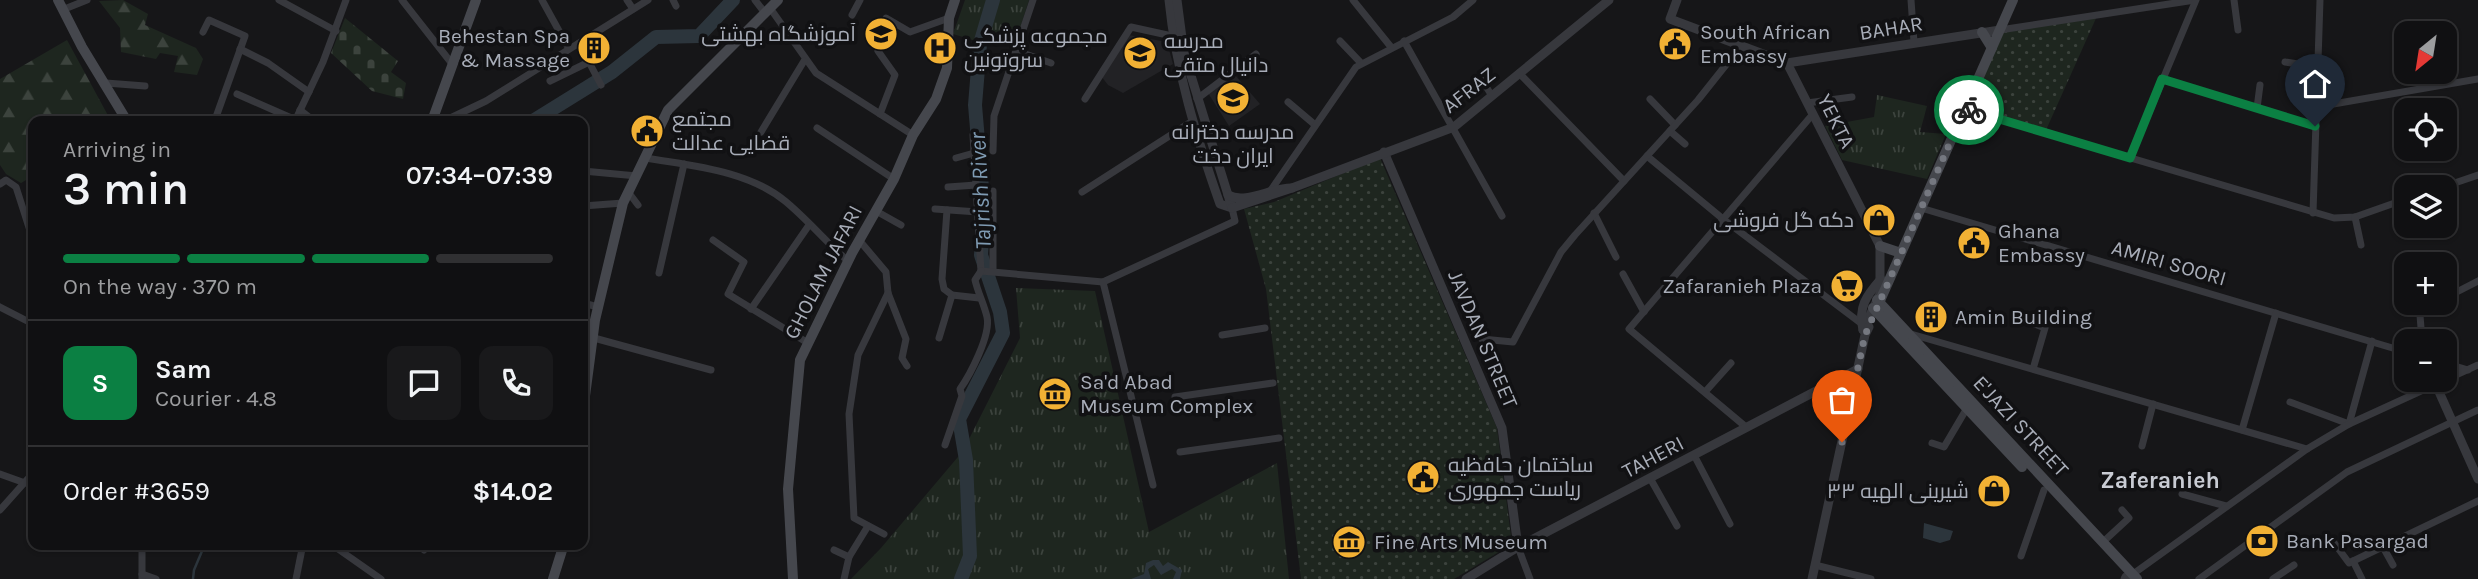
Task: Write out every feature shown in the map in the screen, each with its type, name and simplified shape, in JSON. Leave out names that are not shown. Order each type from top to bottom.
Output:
[{"type":"main road","points":[[434,116],[476,0]]},
{"type":"main road","name":"GHOLAM JAFARI","points":[[793,579],[788,489],[800,360],[848,261],[894,179],[913,135],[936,99],[947,68],[949,18],[955,0]]},
{"type":"main road","points":[[1876,306],[2013,0]]},
{"type":"main road","points":[[60,5],[124,116]]},
{"type":"main road","points":[[588,378],[598,307],[626,198],[668,110],[771,7]]},
{"type":"main road","points":[[1982,32],[1992,48]]},
{"type":"main road","points":[[1880,246],[1901,253]]},
{"type":"main road","name":"E'JAZI STREET","points":[[1876,306],[1907,332],[2103,542],[2130,578]]},
{"type":"main road","name":"E'JAZI STREET","points":[[1876,306],[1967,408],[2130,578]]},
{"type":"main road","points":[[554,579],[562,550]]},
{"type":"street","points":[[60,5],[88,0]]},
{"type":"street","points":[[279,0],[296,4],[336,31]]},
{"type":"street","points":[[298,116],[336,31],[346,0]]},
{"type":"street","points":[[402,0],[453,65]]},
{"type":"street","points":[[542,0],[569,49]]},
{"type":"street","points":[[627,0],[633,9]]},
{"type":"street","points":[[455,116],[486,102],[648,0]]},
{"type":"street","points":[[755,0],[771,7],[804,61],[816,74],[913,135]]},
{"type":"street","points":[[852,15],[860,0]]},
{"type":"street","points":[[993,151],[994,116],[1033,0]]},
{"type":"street","points":[[1168,0],[1172,36],[1192,122],[1220,204],[1232,208],[1292,188]]},
{"type":"street","points":[[981,271],[1103,282],[1235,221],[1184,53],[1178,0]]},
{"type":"street","points":[[1353,0],[1391,47]]},
{"type":"street","points":[[1271,190],[1346,78],[1361,63],[1453,17],[1473,0]]},
{"type":"street","name":"AFRAZ","points":[[1292,188],[1454,127],[1609,0]]},
{"type":"street","points":[[1677,0],[1670,19],[1787,62]]},
{"type":"street","points":[[1911,0],[1914,43]]},
{"type":"street","points":[[2000,30],[2196,0]]},
{"type":"street","points":[[2130,158],[2196,0]]},
{"type":"street","points":[[2234,0],[2238,30]]},
{"type":"street","points":[[2313,213],[2320,0]]},
{"type":"street","points":[[881,34],[886,18],[910,32],[949,18]]},
{"type":"street","points":[[203,32],[209,20],[245,36],[216,116]]},
{"type":"street","points":[[1085,99],[1131,27],[1172,36]]},
{"type":"street","name":"BAHAR","points":[[1787,62],[2000,30]]},
{"type":"street","points":[[1340,41],[1361,63]]},
{"type":"street","points":[[1404,41],[1502,216]]},
{"type":"street","points":[[579,43],[601,85]]},
{"type":"street","points":[[1482,339],[1513,342],[1562,252],[1594,213],[1673,128],[1741,46]]},
{"type":"street","points":[[240,49],[268,63],[309,92]]},
{"type":"street","points":[[878,51],[895,75],[880,114]]},
{"type":"street","points":[[1017,51],[1051,63]]},
{"type":"street","points":[[1197,99],[1256,54]]},
{"type":"street","points":[[761,132],[804,61]]},
{"type":"street","points":[[550,81],[589,62]]},
{"type":"street","name":"YEKTA","points":[[1787,62],[1880,246],[1881,279],[1876,306],[1863,330]]},
{"type":"street","points":[[2285,62],[2317,67]]},
{"type":"street","points":[[1519,73],[1624,181]]},
{"type":"street","points":[[1480,78],[1492,96]]},
{"type":"street","points":[[2162,79],[2315,126]]},
{"type":"street","points":[[2316,107],[2478,79]]},
{"type":"street","points":[[106,83],[145,86]]},
{"type":"street","points":[[2257,108],[2260,85]]},
{"type":"street","points":[[237,94],[287,116]]},
{"type":"street","points":[[1807,103],[1852,97]]},
{"type":"street","points":[[1650,99],[1685,144]]},
{"type":"street","points":[[1288,102],[1314,124]]},
{"type":"street","points":[[1965,109],[2334,218],[2355,217],[2394,204]]},
{"type":"street","points":[[300,110],[308,116]]},
{"type":"street","points":[[1746,428],[1629,329],[1813,114]]},
{"type":"street","points":[[1082,192],[1192,122]]},
{"type":"street","points":[[817,128],[894,179]]},
{"type":"street","points":[[945,445],[962,396],[960,389],[977,359],[988,319],[975,280],[981,271],[972,135]]},
{"type":"street","name":"JAVDAN STREET","points":[[1384,152],[1502,428],[1518,547]]},
{"type":"street","points":[[956,158],[974,153]]},
{"type":"street","points":[[1647,156],[1863,330]]},
{"type":"street","points":[[646,158],[717,170],[760,186],[784,201],[848,261]]},
{"type":"street","points":[[659,273],[684,164]]},
{"type":"street","points":[[588,171],[637,176]]},
{"type":"street","points":[[2457,182],[2478,175]]},
{"type":"street","points":[[3,182],[16,187],[28,212]]},
{"type":"street","points":[[948,187],[976,184]]},
{"type":"street","points":[[1228,195],[1233,198],[1292,188]]},
{"type":"street","points":[[993,191],[993,270]]},
{"type":"street","points":[[588,205],[626,198],[638,205]]},
{"type":"street","name":"AMIRI SOORI","points":[[1921,208],[2394,348]]},
{"type":"street","points":[[935,209],[978,212]]},
{"type":"street","points":[[947,210],[942,279],[944,289],[952,295],[979,298]]},
{"type":"street","points":[[876,211],[901,225]]},
{"type":"street","points":[[1594,213],[1616,257]]},
{"type":"street","points":[[2355,217],[2361,245]]},
{"type":"street","points":[[751,309],[809,225]]},
{"type":"street","points":[[713,240],[743,260],[744,265],[728,294],[808,343]]},
{"type":"street","points":[[859,240],[884,268],[888,293],[906,339],[902,358],[906,366]]},
{"type":"street","points":[[1623,274],[1644,312]]},
{"type":"street","points":[[1812,579],[1857,369],[1863,330],[1860,312],[1866,295],[1881,279]]},
{"type":"street","points":[[2457,292],[2478,281]]},
{"type":"street","points":[[1103,282],[1153,485]]},
{"type":"street","points":[[884,534],[854,518],[849,414],[858,355],[888,293]]},
{"type":"street","points":[[939,338],[952,295]]},
{"type":"street","points":[[588,304],[598,307]]},
{"type":"street","points":[[0,307],[28,321]]},
{"type":"street","points":[[2242,430],[2276,313]]},
{"type":"street","points":[[2032,323],[2046,328],[2033,369]]},
{"type":"street","points":[[1222,334],[1265,328]]},
{"type":"street","points":[[1907,332],[2307,449]]},
{"type":"street","points":[[594,338],[711,370]]},
{"type":"street","points":[[2349,424],[2372,341]]},
{"type":"street","points":[[1705,392],[1731,363]]},
{"type":"street","points":[[2457,375],[2478,365]]},
{"type":"street","points":[[2457,367],[2468,370]]},
{"type":"street","name":"TAHERI","points":[[1466,579],[1518,547],[1857,369]]},
{"type":"street","points":[[1175,397],[1273,383]]},
{"type":"street","points":[[2130,578],[2307,449],[2349,424],[2420,392]]},
{"type":"street","points":[[2439,392],[2478,479]]},
{"type":"street","points":[[2290,402],[2349,424]]},
{"type":"street","points":[[2142,446],[2153,404]]},
{"type":"street","points":[[1931,443],[1944,447],[1967,408]]},
{"type":"street","points":[[2199,579],[2347,472],[2478,410]]},
{"type":"street","points":[[1180,452],[1279,438]]},
{"type":"street","points":[[1694,455],[1730,524]]},
{"type":"street","points":[[0,474],[25,483]]},
{"type":"street","points":[[1650,478],[1677,526]]},
{"type":"street","points":[[0,510],[28,479]]},
{"type":"street","points":[[2021,556],[2044,489]]},
{"type":"street","points":[[2182,494],[2226,506]]},
{"type":"street","points":[[2332,540],[2349,563],[2478,501]]},
{"type":"street","points":[[2103,542],[2129,518],[2122,510]]},
{"type":"street","points":[[844,579],[849,557],[868,526]]},
{"type":"street","points":[[1518,547],[1530,579]]},
{"type":"street","points":[[2383,547],[2393,565]]},
{"type":"street","points":[[142,550],[142,577],[156,579]]},
{"type":"street","points":[[296,579],[302,550]]},
{"type":"street","points":[[340,550],[381,579]]},
{"type":"street","points":[[834,550],[849,557]]},
{"type":"street","points":[[2353,561],[2362,579]]},
{"type":"street","points":[[1815,565],[1871,579]]},
{"type":"street","points":[[2273,579],[2294,565]]},
{"type":"shaded area","name":"مدرسه دانیال متقی","points":[[1123,34],[1167,42],[1173,64],[1123,93],[1108,85],[1098,72]]},
{"type":"shaded area","name":"مدرسه دخترانه ایران دخت","points":[[1234,74],[1260,104],[1229,126],[1208,93]]},
{"type":"shaded area","points":[[1924,523],[1953,531],[1950,540],[1940,543],[1923,538]]},
{"type":"shaded area","points":[[1159,560],[1163,566],[1168,562],[1182,570],[1180,579],[1173,579],[1176,572],[1172,569],[1161,575],[1154,565],[1148,569],[1151,579],[1131,579],[1144,574],[1146,563]]},
{"type":"green space","points":[[123,0],[148,14],[145,25],[196,48],[203,59],[197,75],[174,72],[178,56],[160,53],[156,59],[121,52],[120,28],[99,1]]},
{"type":"green space","points":[[965,0],[991,0],[976,41],[953,34]]},
{"type":"green space","points":[[997,0],[1029,0],[1015,44],[986,42]]},
{"type":"green space","points":[[2097,16],[2046,130],[1966,106],[1999,32]]},
{"type":"green space","points":[[345,18],[398,61],[391,72],[406,83],[403,99],[372,91],[331,53]]},
{"type":"green space","points":[[67,40],[108,116],[28,116],[28,179],[21,183],[6,174],[0,165],[0,79]]},
{"type":"green space","points":[[1877,95],[1927,106],[1920,132],[1946,134],[1927,179],[1842,160],[1825,126],[1874,117]]},
{"type":"green space","points":[[1380,158],[1497,428],[1512,544],[1454,579],[1301,579],[1266,289],[1244,209],[1274,202]]},
{"type":"green space","name":"Sa'd Abad Museum Complex","points":[[1016,288],[1095,291],[1149,532],[1277,463],[1289,579],[851,579],[881,548],[963,451],[1020,338]]},
{"type":"waterway","points":[[541,116],[612,72],[656,37],[699,36],[733,0]]},
{"type":"waterway","name":"Tajrish River","points":[[961,579],[970,556],[966,460],[959,419],[1003,333],[1000,312],[981,255],[984,212],[975,105],[980,44],[993,0]]},
{"type":"waterway","points":[[193,579],[202,550]]},
{"type":"way so far","points":[[1842,442],[1865,335],[1965,109],[1969,110]]},
{"type":"place","name":"آموزشگاه بهشتی","points":[[881,34]]},
{"type":"place","name":"South African Embassy","points":[[1675,44]]},
{"type":"place","name":"Behestan Spa & Massage","points":[[594,48]]},
{"type":"place","name":"مجموعه پزشکی سروتونین","points":[[940,48]]},
{"type":"place","name":"مدرسه دانیال متقی","points":[[1140,53]]},
{"type":"place","name":"مدرسه دخترانه ایران دخت","points":[[1233,98]]},
{"type":"place","name":"مجتمع قضایی عدالت","points":[[647,131]]},
{"type":"place","name":"دکه گل فروشی","points":[[1879,220]]},
{"type":"place","name":"Ghana Embassy","points":[[1974,243]]},
{"type":"place","name":"Zafaranieh Plaza","points":[[1847,286]]},
{"type":"place","name":"Amin Building","points":[[1931,317]]},
{"type":"place","name":"Sa'd Abad Museum Complex","points":[[1055,394]]},
{"type":"place","name":"ساختمان حافظیه ریاست جمهوری","points":[[1423,477]]},
{"type":"place","name":"شیرینی الهیه ٣٣","points":[[1994,491]]},
{"type":"place","name":"Bank Pasargad","points":[[2262,541]]},
{"type":"place","name":"Fine Arts Museum","points":[[1349,542]]},
{"type":"district","name":"Zaferanieh","points":[[2160,480]]},
{"type":"route","points":[[1969,110],[2130,158],[2162,79],[2315,126]]}]
